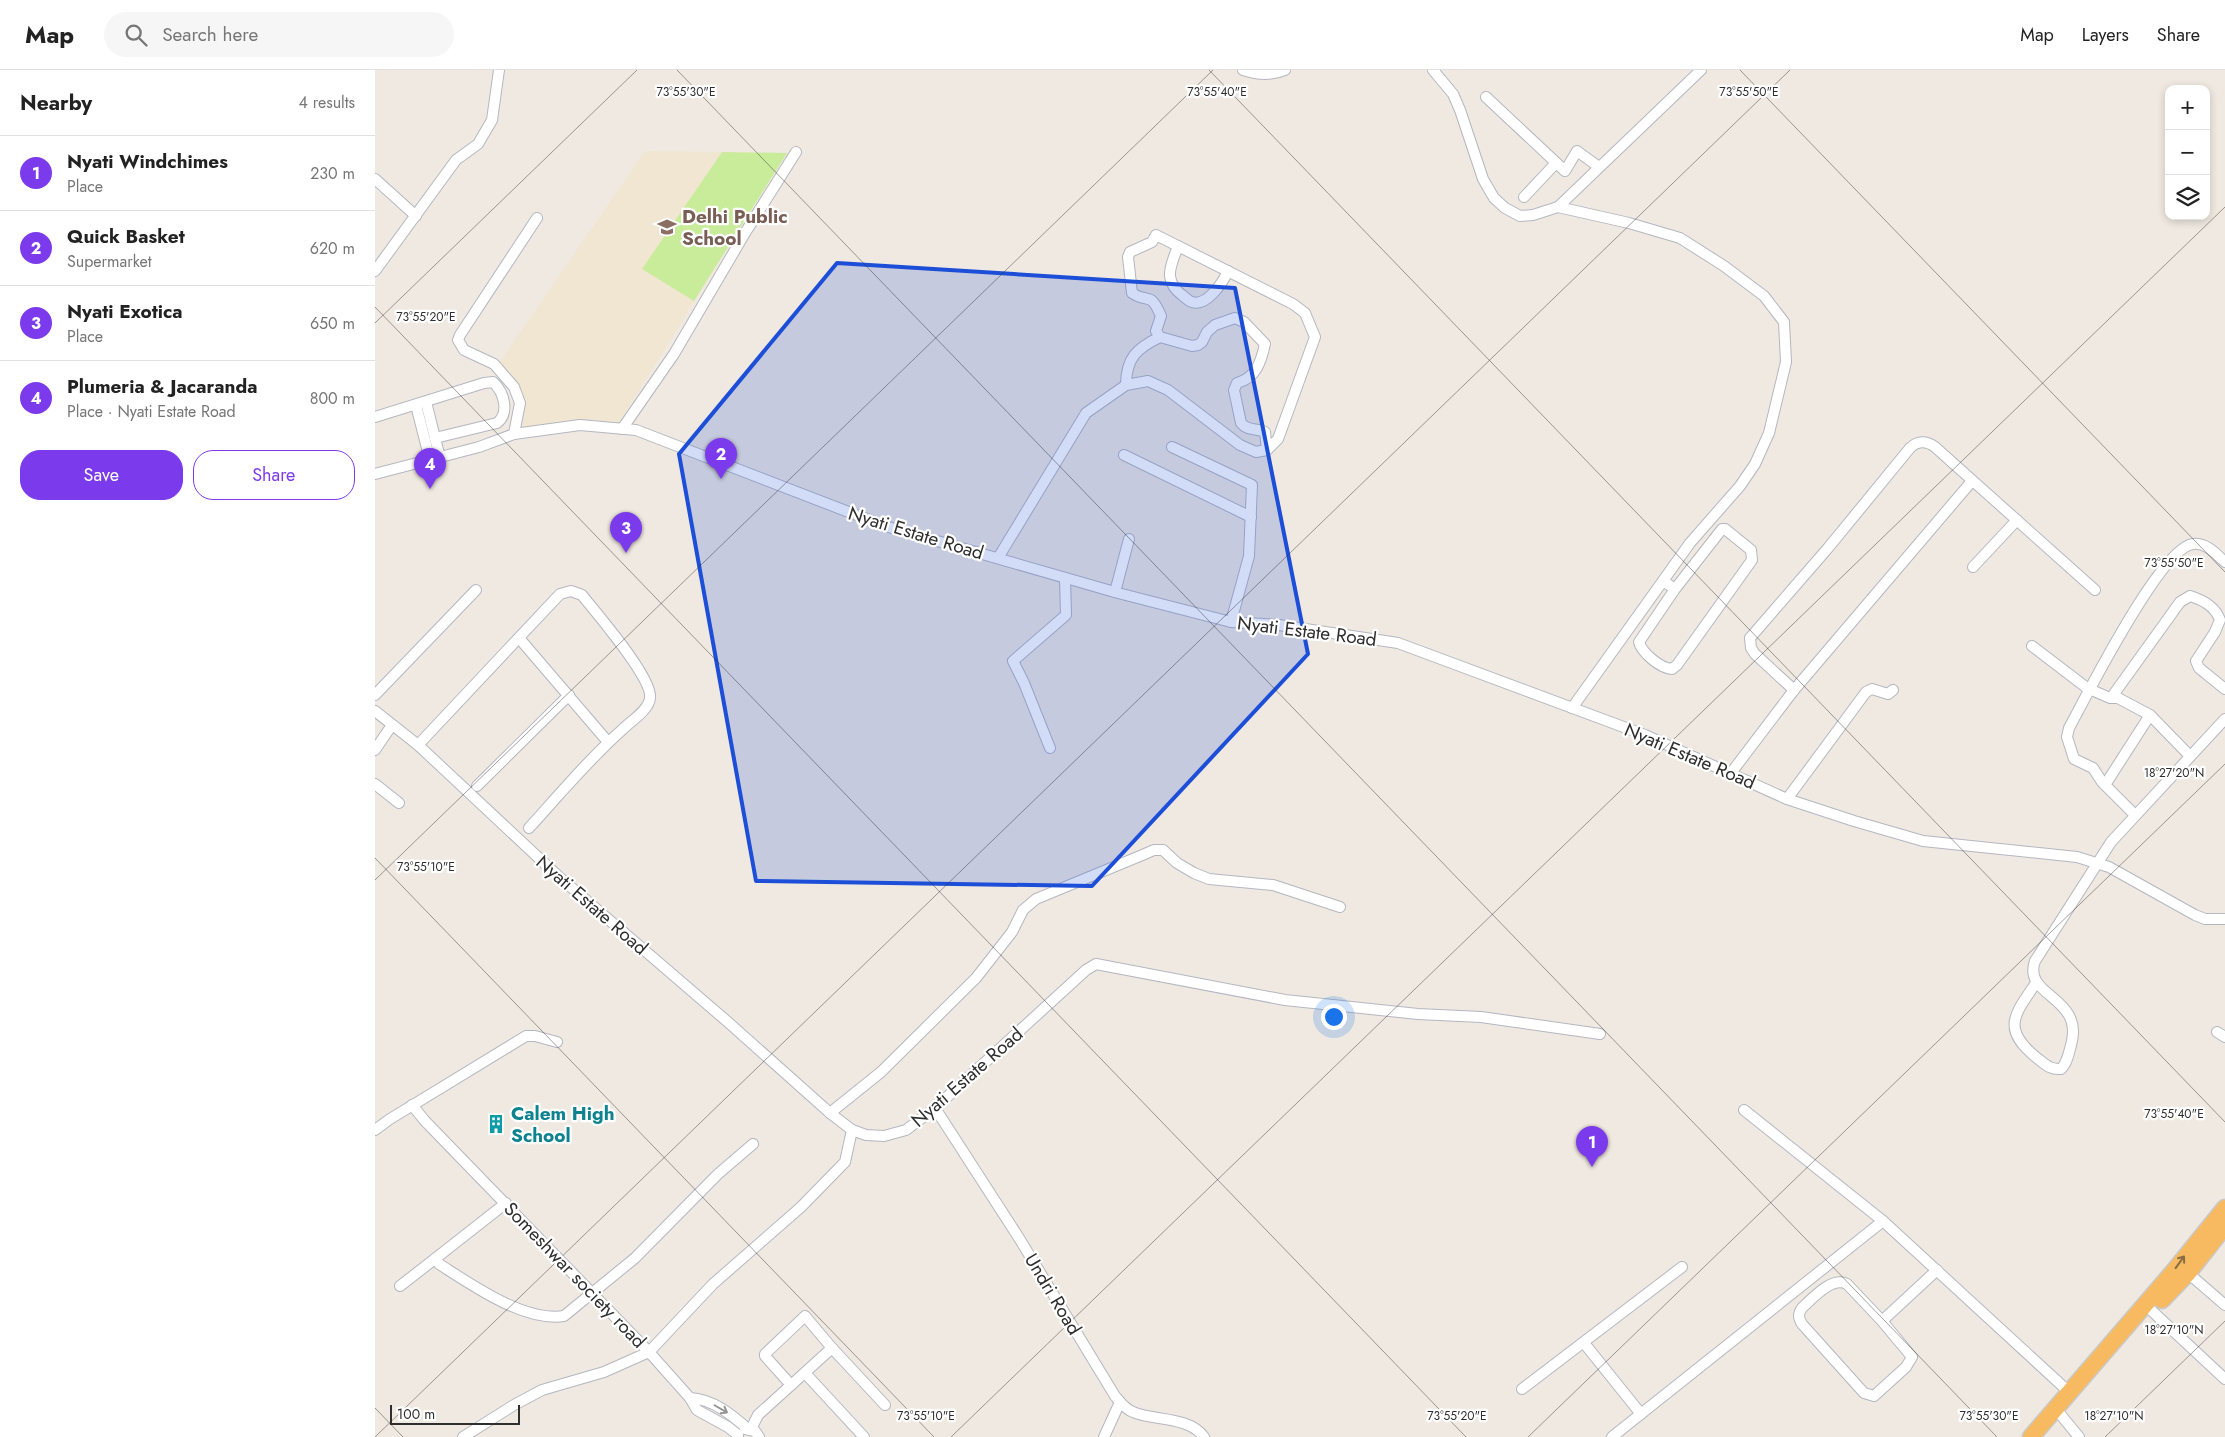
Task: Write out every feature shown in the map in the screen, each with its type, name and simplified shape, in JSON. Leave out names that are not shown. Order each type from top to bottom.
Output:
[{"type":"highway","points":[[2031,1437],[2174,1271],[2225,1208]]},
{"type":"highway","points":[[2040,1437],[2188,1273],[2225,1226]]},
{"type":"street","points":[[375,270],[456,160],[478,144],[488,128],[492,120],[499,70]]},
{"type":"street","points":[[1243,70],[1252,74],[1268,75],[1285,70]]},
{"type":"street","points":[[1433,70],[1453,94],[1483,179],[1494,198],[1505,208],[1520,216],[1533,215],[1557,206],[1701,70]]},
{"type":"street","points":[[1486,97],[1565,171],[1577,150],[1599,167]]},
{"type":"street","points":[[622,428],[675,354],[745,233],[796,152]]},
{"type":"street","points":[[1524,198],[1556,163]]},
{"type":"street","points":[[375,179],[416,216]]},
{"type":"street","points":[[1557,206],[1629,223],[1680,238],[1724,266],[1764,296],[1784,322],[1786,362],[1769,433],[1759,456],[1739,486],[1690,543],[1572,708]]},
{"type":"street","points":[[514,434],[520,403],[514,387],[494,364],[464,350],[458,340],[537,218]]},
{"type":"street","points":[[998,558],[1086,414],[1126,385],[1148,381],[1168,390],[1240,445],[1257,452],[1267,450],[1278,439],[1315,337],[1305,313],[1293,304],[1156,235],[1152,242],[1129,252],[1128,257],[1133,293],[1153,301],[1161,316],[1156,330],[1160,337]]},
{"type":"street","points":[[1178,246],[1170,274],[1172,284],[1192,302],[1200,302],[1207,298],[1218,288],[1228,271]]},
{"type":"street","points":[[1126,385],[1128,364],[1146,344],[1160,337],[1192,346],[1198,345],[1203,342],[1207,332],[1215,325],[1235,318],[1244,322],[1265,344],[1254,375],[1247,380],[1237,383],[1234,390],[1241,424],[1247,428],[1259,429],[1265,432],[1267,450]]},
{"type":"street","points":[[375,417],[484,383],[493,382],[500,391],[506,413],[497,423],[435,438]]},
{"type":"street","points":[[421,403],[435,438],[435,459]]},
{"type":"street","points":[[421,403],[435,459]]},
{"type":"street","name":"Nyati Estate Road","points":[[375,474],[479,447],[514,434],[580,425],[636,430],[885,526],[1115,592],[1231,622],[1279,625],[1398,643],[1645,735],[1787,798],[1855,822],[1923,841],[2062,854],[2097,863],[2115,870],[2195,915],[2210,919],[2225,919]]},
{"type":"street","points":[[1794,690],[1751,648],[1750,638],[1753,631],[1828,548],[1913,445],[1922,441],[1931,444],[2095,590]]},
{"type":"street","points":[[1172,447],[1252,485],[1249,556],[1231,622]]},
{"type":"street","points":[[1124,455],[1251,517]]},
{"type":"street","points":[[1731,773],[1794,690],[1972,481]]},
{"type":"street","points":[[1973,567],[2017,520]]},
{"type":"street","points":[[1722,529],[1725,529],[1751,550],[1752,560],[1677,665],[1672,669],[1667,669],[1645,653],[1639,642],[1675,589],[1722,529]]},
{"type":"street","points":[[1115,592],[1129,539]]},
{"type":"street","points":[[2135,815],[2105,785],[2093,768],[2074,759],[2067,737],[2069,728],[2132,614],[2171,557],[2183,547],[2192,544],[2203,544],[2225,562]]},
{"type":"street","points":[[1050,748],[1025,683],[1013,661],[1066,616],[1065,578]]},
{"type":"street","points":[[1663,581],[1675,589]]},
{"type":"street","points":[[375,695],[476,590]]},
{"type":"street","points":[[418,745],[560,594],[571,590],[582,595],[635,662],[649,688],[651,698],[648,706],[608,742],[529,828]]},
{"type":"street","points":[[2111,698],[2180,602],[2190,596],[2201,600],[2217,611],[2220,620],[2215,632],[2196,660],[2199,668],[2225,689]]},
{"type":"street","points":[[519,638],[608,742]]},
{"type":"street","points":[[2032,646],[2091,689],[2111,698],[2117,698],[2150,715],[2190,756]]},
{"type":"street","points":[[1787,798],[1866,692],[1872,690],[1888,694],[1893,690]]},
{"type":"street","points":[[477,786],[569,695]]},
{"type":"street","name":"Nyati Estate Road","points":[[375,711],[418,745],[558,876],[729,1023],[829,1113],[852,1130],[866,1135],[883,1136],[906,1130],[935,1108],[1086,970],[1096,964],[1277,998],[1418,1014],[1481,1017],[1600,1034]]},
{"type":"street","points":[[2105,785],[2150,715]]},
{"type":"street","points":[[2035,983],[2015,1017],[2013,1030],[2024,1048],[2054,1070],[2061,1069],[2067,1059],[2074,1035],[2074,1025],[2067,1011],[2056,999],[2035,983],[2032,974],[2035,961],[2111,842],[2225,719]]},
{"type":"street","points":[[375,750],[392,724]]},
{"type":"street","points":[[375,784],[399,803]]},
{"type":"street","points":[[829,1113],[881,1072],[976,978],[1012,932],[1023,910],[1036,899],[1154,850],[1163,850],[1177,863],[1209,879],[1273,885],[1340,907]]},
{"type":"street","points":[[375,1130],[412,1105],[526,1036],[535,1036],[557,1042]]},
{"type":"street","name":"Someshwar society road","points":[[412,1105],[425,1122],[506,1203],[649,1352],[690,1398],[697,1410],[728,1426],[738,1436]]},
{"type":"street","name":"Undri Road","points":[[935,1108],[1120,1402],[1133,1412],[1191,1427],[1203,1437]]},
{"type":"street","points":[[1744,1110],[1883,1221],[2069,1392]]},
{"type":"street","points":[[463,1437],[514,1405],[543,1390],[604,1372],[649,1352],[713,1284],[801,1207],[845,1162],[852,1130]]},
{"type":"street","points":[[436,1258],[439,1264],[501,1301],[533,1314],[554,1318],[564,1316],[591,1292],[635,1258],[711,1181],[753,1144]]},
{"type":"street","points":[[400,1286],[506,1203]]},
{"type":"street","points":[[1613,1437],[1883,1221]]},
{"type":"street","points":[[1522,1389],[1682,1267]]},
{"type":"street","points":[[1881,1321],[1937,1270]]},
{"type":"street","points":[[2188,1273],[2225,1305]]},
{"type":"street","points":[[1841,1281],[1847,1284],[1881,1321],[1912,1357],[1906,1368],[1878,1394],[1868,1396],[1802,1324],[1799,1312],[1834,1282],[1841,1281]]},
{"type":"street","points":[[2152,1311],[2225,1379]]},
{"type":"street","points":[[791,1386],[765,1354],[805,1316],[885,1405]]},
{"type":"street","points":[[1584,1342],[1641,1414]]},
{"type":"street","points":[[753,1432],[758,1415],[832,1348]]},
{"type":"street","points":[[805,1372],[864,1437]]},
{"type":"street","points":[[690,1398],[703,1399],[733,1416],[753,1432]]},
{"type":"street","points":[[1104,1437],[1120,1402]]},
{"type":"street","points":[[2060,1414],[2079,1437]]},
{"type":"street","points":[[738,1436],[743,1430],[753,1432]]},
{"type":"highlighted area","points":[[837,263],[1235,288],[1308,654],[1092,886],[756,881],[679,454]]},
{"type":"shaded area","name":"Delhi Public School","points":[[645,151],[787,153],[618,424],[522,428],[526,405],[523,393],[514,378],[499,363]]},
{"type":"green space","points":[[722,152],[787,153],[694,301],[642,269]]},
{"type":"place","name":"Delhi Public School","points":[[667,227]]},
{"type":"place","name":"Quick Basket","points":[[721,479]]},
{"type":"place","name":"Plumeria & Jacaranda","points":[[430,489]]},
{"type":"place","name":"Nyati Exotica","points":[[626,553]]},
{"type":"place","name":"Calem High School","points":[[496,1124]]},
{"type":"place","name":"Nyati Windchimes","points":[[1592,1167]]}]
